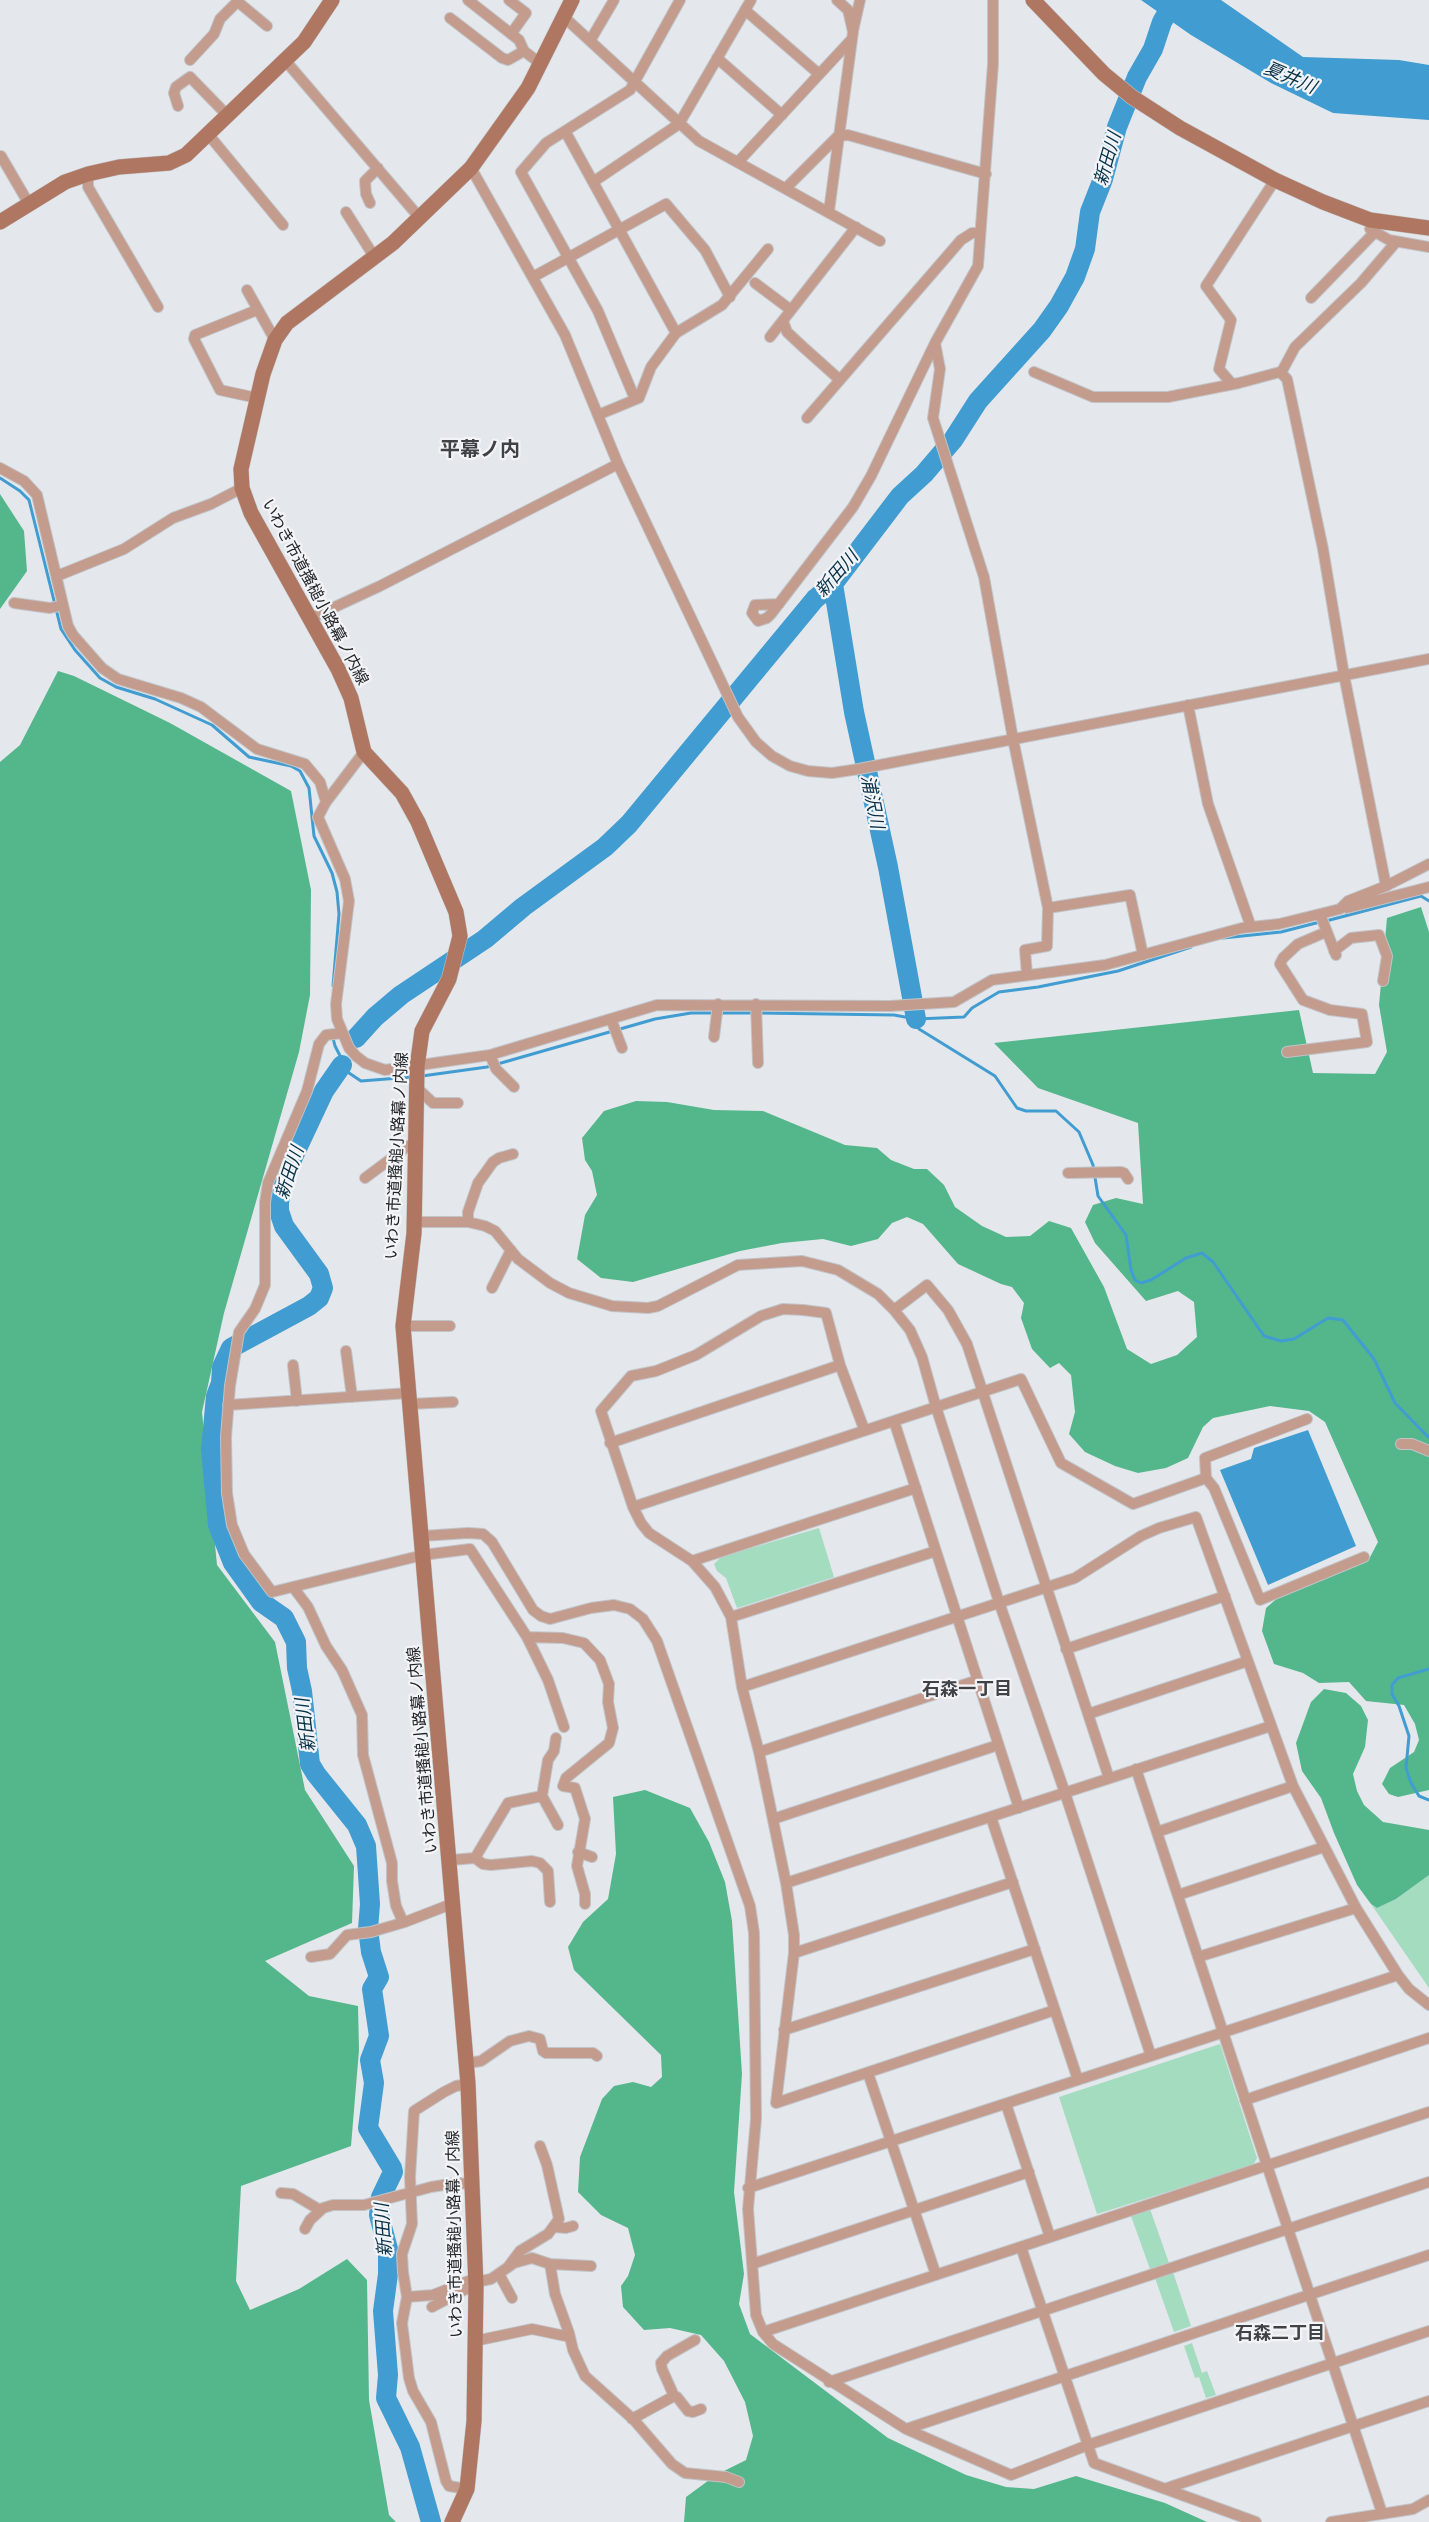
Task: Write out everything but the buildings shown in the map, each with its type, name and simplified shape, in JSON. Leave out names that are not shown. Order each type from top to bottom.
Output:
[{"type":"street","points":[[0,222],[65,182],[118,167],[170,163],[186,155],[304,42],[332,0]]},
{"type":"street","points":[[470,0],[519,40],[524,51],[541,64]]},
{"type":"street","points":[[509,0],[525,13],[511,34]]},
{"type":"street","name":"いわき市道搔槌小路幕ノ内線","points":[[452,2522],[467,2488],[474,2421],[476,2282],[468,2063],[403,1326],[414,1222],[417,1077],[422,1031],[449,979],[460,936],[456,912],[408,802],[364,752],[351,698],[338,669],[251,513],[242,488],[243,454],[275,340],[287,323],[375,258],[471,168],[513,110],[541,64],[572,0]]},
{"type":"street","points":[[590,41],[614,0]]},
{"type":"street","points":[[635,399],[598,311],[521,172],[546,143],[630,90],[680,0]]},
{"type":"street","points":[[593,182],[680,124],[751,0]]},
{"type":"street","points":[[738,162],[852,36],[848,10],[837,0]]},
{"type":"street","points":[[829,211],[852,36],[860,0]]},
{"type":"street","points":[[779,603],[853,507],[871,476],[935,343],[978,266],[993,64],[993,0]]},
{"type":"street","points":[[1033,0],[1104,74],[1158,114],[1275,180],[1323,202],[1365,218],[1429,228]]},
{"type":"street","points":[[190,60],[214,34],[220,19],[238,1],[241,7],[267,26]]},
{"type":"street","points":[[745,10],[819,74]]},
{"type":"street","points":[[564,17],[699,141],[880,241]]},
{"type":"street","points":[[450,18],[502,58],[508,60],[524,51]]},
{"type":"street","points":[[717,58],[782,115]]},
{"type":"street","points":[[284,59],[419,217]]},
{"type":"street","points":[[178,106],[174,93],[176,87],[190,77],[227,115]]},
{"type":"street","points":[[565,131],[676,333]]},
{"type":"street","points":[[208,134],[283,225]]},
{"type":"street","points":[[786,188],[838,136],[848,135],[986,174]]},
{"type":"street","points":[[2,156],[29,204]]},
{"type":"street","points":[[370,203],[366,194],[365,181],[378,168]]},
{"type":"street","points":[[471,168],[565,335],[618,464],[738,717],[756,742],[772,756],[790,766],[808,771],[832,773],[865,768],[1429,659]]},
{"type":"street","points":[[88,174],[88,187],[158,307]]},
{"type":"street","points":[[1232,384],[1219,369],[1231,320],[1206,286],[1275,180]]},
{"type":"street","points":[[533,277],[666,204],[705,250],[730,297]]},
{"type":"street","points":[[346,212],[375,258]]},
{"type":"street","points":[[1365,218],[1374,233],[1396,242],[1429,247]]},
{"type":"street","points":[[770,337],[856,227]]},
{"type":"street","points":[[807,418],[961,240],[972,233],[980,233]]},
{"type":"street","points":[[1311,298],[1374,233]]},
{"type":"street","points":[[1281,373],[1295,347],[1361,283],[1396,242]]},
{"type":"street","points":[[598,415],[639,398],[651,367],[676,333],[722,305],[768,249]]},
{"type":"street","points":[[755,283],[791,310]]},
{"type":"street","points":[[247,291],[275,340]]},
{"type":"street","points":[[257,310],[195,335],[194,339],[220,390],[257,398]]},
{"type":"street","points":[[783,321],[787,332],[840,380]]},
{"type":"street","points":[[935,343],[940,369],[933,418],[984,577],[1048,908],[1047,946],[1025,950],[1027,975]]},
{"type":"street","points":[[1034,372],[1093,397],[1168,397],[1280,372],[1287,379],[1321,538],[1344,675],[1386,886]]},
{"type":"street","points":[[309,619],[380,586],[618,464]]},
{"type":"street","points":[[0,468],[24,481],[37,495],[63,605],[73,635],[102,668],[118,679],[181,698],[201,707],[257,748],[305,764],[320,782],[326,802]]},
{"type":"street","points":[[57,576],[124,549],[173,518],[211,504],[242,488]]},
{"type":"street","points":[[14,603],[50,608],[63,605]]},
{"type":"street","points":[[1188,705],[1208,804],[1251,927]]},
{"type":"street","points":[[364,752],[326,802],[318,817],[345,879],[349,901],[336,1004],[337,1035],[365,1063],[417,1077],[657,1005],[915,1005],[954,1002],[992,980],[1105,965],[1251,927],[1279,924],[1429,887]]},
{"type":"street","points":[[1341,909],[1348,901],[1386,886],[1429,864]]},
{"type":"street","points":[[1048,908],[1130,895],[1143,955]]},
{"type":"street","points":[[1320,914],[1335,953],[1351,938],[1379,935],[1387,956],[1383,981]]},
{"type":"street","points":[[1287,1052],[1367,1042],[1362,1014],[1330,1010],[1303,1000],[1280,964],[1298,944],[1326,932]]},
{"type":"street","points":[[714,1037],[718,1004]]},
{"type":"street","points":[[756,1004],[758,1063]]},
{"type":"street","points":[[611,1019],[622,1048]]},
{"type":"street","points":[[337,1035],[319,1044],[308,1091],[268,1183],[265,1285],[255,1309],[239,1332],[228,1406],[227,1493],[235,1533],[254,1570],[272,1592],[423,1555],[470,1549],[527,1637],[548,1680],[564,1727]]},
{"type":"street","points":[[490,1055],[496,1069],[514,1087]]},
{"type":"street","points":[[417,1077],[433,1103],[458,1103]]},
{"type":"street","points":[[365,1178],[408,1146],[415,1144]]},
{"type":"street","points":[[468,1222],[468,1212],[478,1183],[493,1162],[513,1154]]},
{"type":"street","points":[[1068,1173],[1121,1172],[1128,1179]]},
{"type":"street","points":[[414,1222],[477,1223],[495,1231],[525,1265],[550,1283],[569,1293],[612,1306],[648,1308],[658,1306],[738,1266],[802,1261],[838,1270],[878,1294],[894,1310],[910,1330],[922,1357],[999,1602],[1065,1793],[1151,2056]]},
{"type":"street","points":[[492,1288],[511,1250]]},
{"type":"street","points":[[894,1310],[927,1284],[948,1310],[967,1344],[1109,1778]]},
{"type":"street","points":[[864,1430],[840,1365],[826,1313],[783,1310],[761,1316],[696,1356],[656,1371],[631,1376],[601,1410],[633,1507],[649,1533],[692,1561],[715,1587],[731,1617],[742,1687],[759,1752],[786,1883],[794,1935],[794,1953],[776,2103],[1055,2010]]},
{"type":"street","points":[[403,1326],[450,1326]]},
{"type":"street","points":[[346,1351],[352,1397]]},
{"type":"street","points":[[293,1365],[297,1401]]},
{"type":"street","points":[[610,1443],[840,1365]]},
{"type":"street","points":[[633,1507],[1021,1379],[1061,1463],[1133,1504],[1206,1478]]},
{"type":"street","points":[[228,1406],[352,1397],[409,1398],[453,1402]]},
{"type":"street","points":[[1307,1419],[1205,1458],[1206,1478],[1214,1488],[1260,1600],[1364,1557]]},
{"type":"street","points":[[894,1421],[1019,1808]]},
{"type":"street","points":[[1401,1444],[1412,1444],[1429,1451]]},
{"type":"street","points":[[692,1561],[916,1488]]},
{"type":"street","points":[[742,1687],[1075,1578],[1159,1528],[1196,1517],[1293,1785],[1356,1908],[1398,1975],[1409,1989],[1429,2005]]},
{"type":"street","points":[[422,1536],[483,1534],[492,1542],[533,1610],[541,1617],[550,1619],[591,1608],[614,1605],[630,1609],[650,1627],[664,1660],[750,1906],[754,1934],[756,2119],[748,2188],[756,2315],[763,2332],[773,2344],[829,2382],[906,2429],[1011,2475],[1088,2445],[1429,2331]]},
{"type":"street","points":[[731,1617],[936,1551]]},
{"type":"street","points":[[293,1587],[308,1607],[362,1715],[363,1755],[392,1863],[396,1906],[403,1922]]},
{"type":"street","points":[[1066,1649],[1225,1596]]},
{"type":"street","points":[[527,1637],[563,1638],[584,1643],[600,1660],[609,1684],[608,1702],[613,1728],[609,1743],[566,1778],[563,1786],[575,1788],[584,1812],[584,1829],[577,1866],[585,1894],[585,1904]]},
{"type":"street","points":[[1088,1714],[1248,1661]]},
{"type":"street","points":[[759,1752],[978,1680]]},
{"type":"street","points":[[786,1883],[1271,1726]]},
{"type":"street","points":[[556,1738],[554,1751],[548,1760],[542,1796],[558,1825]]},
{"type":"street","points":[[773,1820],[998,1744]]},
{"type":"street","points":[[1136,1769],[1382,2513]]},
{"type":"street","points":[[1157,1832],[1293,1785]]},
{"type":"street","points":[[475,1858],[486,1844],[508,1803],[542,1796]]},
{"type":"street","points":[[991,1816],[1078,2080]]},
{"type":"street","points":[[1178,1895],[1324,1847]]},
{"type":"street","points":[[578,1852],[592,1857]]},
{"type":"street","points":[[451,1860],[475,1858],[483,1864],[540,1863],[548,1871],[550,1902]]},
{"type":"street","points":[[794,1953],[1013,1882]]},
{"type":"street","points":[[311,1957],[326,1956],[347,1935],[368,1932],[403,1922],[454,1902]]},
{"type":"street","points":[[1198,1957],[1356,1908]]},
{"type":"street","points":[[784,2030],[1035,1949]]},
{"type":"street","points":[[748,2188],[1398,1975]]},
{"type":"street","points":[[468,2063],[481,2061],[510,2042],[529,2036],[540,2039],[543,2051],[546,2053],[593,2053],[597,2056]]},
{"type":"street","points":[[1245,2100],[1429,2038]]},
{"type":"street","points":[[868,2073],[936,2275]]},
{"type":"street","points":[[467,2488],[449,2486],[446,2481],[431,2422],[413,2391],[409,2378],[402,2323],[407,2297],[402,2254],[412,2224],[414,2111],[456,2086],[468,2084]]},
{"type":"street","points":[[1006,2104],[1050,2237]]},
{"type":"street","points":[[763,2332],[1429,2112]]},
{"type":"street","points":[[503,2271],[520,2251],[555,2227],[558,2215],[547,2165],[540,2146]]},
{"type":"street","points":[[752,2264],[1029,2172]]},
{"type":"street","points":[[829,2382],[1429,2182]]},
{"type":"street","points":[[305,2229],[320,2210],[333,2205],[380,2202],[431,2187],[456,2183],[472,2184]]},
{"type":"street","points":[[280,2193],[293,2194],[320,2210]]},
{"type":"street","points":[[555,2227],[573,2226]]},
{"type":"street","points":[[1021,2247],[1094,2463],[1256,2522]]},
{"type":"street","points":[[906,2429],[1429,2255]]},
{"type":"street","points":[[407,2297],[433,2295],[491,2279],[532,2258],[550,2264],[591,2266]]},
{"type":"street","points":[[550,2264],[554,2290],[579,2365],[585,2376],[632,2419],[672,2464],[685,2473],[726,2477],[739,2482]]},
{"type":"street","points":[[503,2271],[512,2298]]},
{"type":"street","points":[[432,2307],[476,2282]]},
{"type":"street","points":[[475,2341],[532,2329],[570,2337]]},
{"type":"street","points":[[695,2340],[667,2356],[662,2363],[662,2369],[674,2396],[688,2411],[701,2409]]},
{"type":"street","points":[[632,2419],[674,2396]]},
{"type":"street","points":[[1167,2488],[1429,2401]]},
{"type":"street","points":[[1331,2522],[1413,2509],[1429,2500]]},
{"type":"green space","points":[[0,494],[24,531],[27,571],[0,609]]},
{"type":"green space","points":[[58,671],[74,676],[170,723],[291,791],[311,890],[310,995],[299,1052],[224,1313],[202,1412],[217,1565],[275,1642],[305,1790],[354,1866],[352,1923],[265,1961],[309,1996],[358,2006],[359,2050],[351,2146],[241,2186],[236,2281],[250,2310],[299,2289],[347,2259],[367,2280],[369,2400],[389,2515],[396,2522],[0,2522],[0,762],[20,745]]},
{"type":"green space","points":[[1421,907],[1429,932],[1429,1790],[1398,1797],[1389,1794],[1382,1784],[1390,1768],[1414,1752],[1419,1740],[1415,1724],[1404,1705],[1366,1701],[1349,1682],[1319,1683],[1303,1673],[1274,1664],[1262,1631],[1266,1608],[1288,1589],[1368,1561],[1378,1542],[1325,1422],[1309,1411],[1270,1406],[1213,1418],[1203,1427],[1188,1458],[1166,1468],[1138,1473],[1115,1466],[1085,1452],[1069,1434],[1075,1412],[1071,1375],[1059,1363],[1050,1368],[1032,1349],[1021,1318],[1024,1303],[1012,1287],[958,1264],[923,1224],[907,1217],[892,1223],[878,1239],[851,1246],[823,1239],[782,1243],[740,1251],[633,1282],[601,1278],[577,1259],[585,1215],[597,1195],[592,1171],[585,1160],[582,1138],[604,1111],[636,1101],[667,1102],[714,1110],[763,1111],[845,1145],[877,1148],[891,1160],[914,1169],[927,1169],[944,1185],[955,1207],[982,1226],[1006,1237],[1030,1236],[1049,1221],[1071,1228],[1104,1287],[1127,1349],[1151,1364],[1177,1355],[1197,1337],[1194,1302],[1178,1291],[1146,1301],[1095,1243],[1085,1222],[1093,1205],[1116,1198],[1143,1204],[1138,1123],[1038,1088],[994,1043],[1299,1010],[1313,1073],[1375,1074],[1387,1052],[1379,1005],[1387,918]]},
{"type":"green space","points":[[819,1528],[834,1577],[737,1608],[726,1578],[717,1571],[714,1564],[721,1557]]},
{"type":"green space","points":[[1324,1689],[1346,1693],[1361,1706],[1368,1720],[1365,1747],[1353,1774],[1357,1791],[1364,1805],[1383,1822],[1429,1830],[1429,1875],[1396,1899],[1377,1908],[1371,1904],[1357,1885],[1321,1798],[1302,1771],[1296,1743],[1311,1702]]},
{"type":"green space","points":[[645,1790],[690,1808],[709,1842],[725,1882],[732,1921],[742,2074],[734,2192],[744,2274],[739,2304],[750,2334],[888,2438],[966,2475],[1006,2487],[1034,2489],[1076,2476],[1165,2503],[1207,2522],[684,2522],[686,2497],[716,2475],[746,2460],[753,2436],[745,2402],[724,2361],[701,2335],[670,2328],[644,2330],[623,2307],[621,2286],[628,2276],[635,2255],[628,2228],[601,2215],[578,2192],[580,2157],[602,2099],[614,2086],[633,2082],[651,2087],[662,2077],[661,2055],[574,1970],[568,1947],[583,1922],[608,1899],[616,1854],[613,1797]]},
{"type":"green space","points":[[1429,1875],[1429,1988],[1371,1904],[1377,1908],[1396,1899]]},
{"type":"green space","points":[[1220,2044],[1257,2158],[1253,2165],[1097,2214],[1059,2097]]},
{"type":"green space","points":[[1150,2209],[1169,2263],[1150,2269],[1131,2216]]},
{"type":"green space","points":[[1173,2272],[1191,2326],[1174,2332],[1155,2278]]},
{"type":"green space","points":[[1192,2343],[1202,2373],[1207,2371],[1216,2395],[1206,2398],[1199,2377],[1195,2378],[1184,2346]]},
{"type":"water","name":"夏井川","points":[[1141,0],[1221,0],[1303,57],[1399,60],[1429,65],[1429,120],[1333,113],[1271,83],[1191,35]]},
{"type":"water","points":[[1308,1430],[1356,1546],[1268,1585],[1220,1470],[1251,1459],[1254,1448]]},
{"type":"waterway","name":"新田川","points":[[356,1038],[375,1017],[401,995],[485,939],[523,907],[605,847],[629,824],[815,599],[833,584],[900,496],[924,474],[953,440],[978,401],[1042,330],[1075,277],[1085,249],[1090,212],[1103,179],[1117,127],[1137,77],[1153,49],[1162,22],[1173,3]]},
{"type":"waterway","points":[[0,478],[29,500],[61,629],[75,650],[100,678],[116,687],[155,699],[212,725],[249,757],[291,766],[300,771],[309,788],[314,836],[332,873],[337,892],[339,914],[333,986]]},
{"type":"waterway","name":"浦沢川","points":[[833,584],[854,712],[888,867],[916,1019]]},
{"type":"waterway","points":[[1326,921],[1421,896],[1429,901]]},
{"type":"waterway","points":[[1223,938],[1281,932],[1320,922]]},
{"type":"waterway","points":[[759,1013],[894,1015],[916,1019],[964,1017],[972,1008],[999,992],[1038,987],[1118,971],[1191,947]]},
{"type":"waterway","points":[[422,1076],[487,1067],[655,1019],[691,1013],[713,1013]]},
{"type":"waterway","points":[[720,1013],[752,1013]]},
{"type":"waterway","points":[[916,1019],[919,1029],[995,1076],[1017,1108],[1026,1111],[1056,1111],[1079,1132],[1093,1165],[1098,1196],[1126,1235],[1131,1270],[1135,1280],[1141,1283],[1151,1280],[1186,1258],[1202,1253],[1213,1262],[1264,1336],[1281,1341],[1294,1339],[1328,1318],[1343,1320],[1374,1359],[1395,1403],[1429,1438]]},
{"type":"waterway","points":[[333,1038],[349,1073],[361,1081],[412,1077]]},
{"type":"waterway","name":"新田川","points":[[342,1065],[324,1091],[294,1155],[282,1184],[279,1203],[284,1226],[319,1274],[323,1288],[319,1298],[309,1306],[231,1348],[222,1367],[221,1383],[216,1396],[211,1450],[218,1525],[233,1563],[261,1602],[284,1618],[296,1642],[297,1668],[302,1691],[310,1764],[357,1825],[366,1846],[370,1904],[368,1929],[371,1952],[379,1977],[372,1989],[379,2036],[370,2060],[374,2083],[368,2128],[393,2172],[381,2197],[379,2215],[388,2249],[388,2274],[383,2311],[388,2375],[386,2398],[410,2447],[431,2522]]},
{"type":"waterway","points":[[1429,1669],[1398,1678],[1392,1685],[1392,1694],[1399,1706],[1409,1736],[1406,1768],[1419,1796],[1429,1800]]},
{"type":"district","name":"平幕ノ内","points":[[480,450]]},
{"type":"district","name":"石森一丁目","points":[[967,1690]]},
{"type":"district","name":"石森二丁目","points":[[1280,2334]]}]
